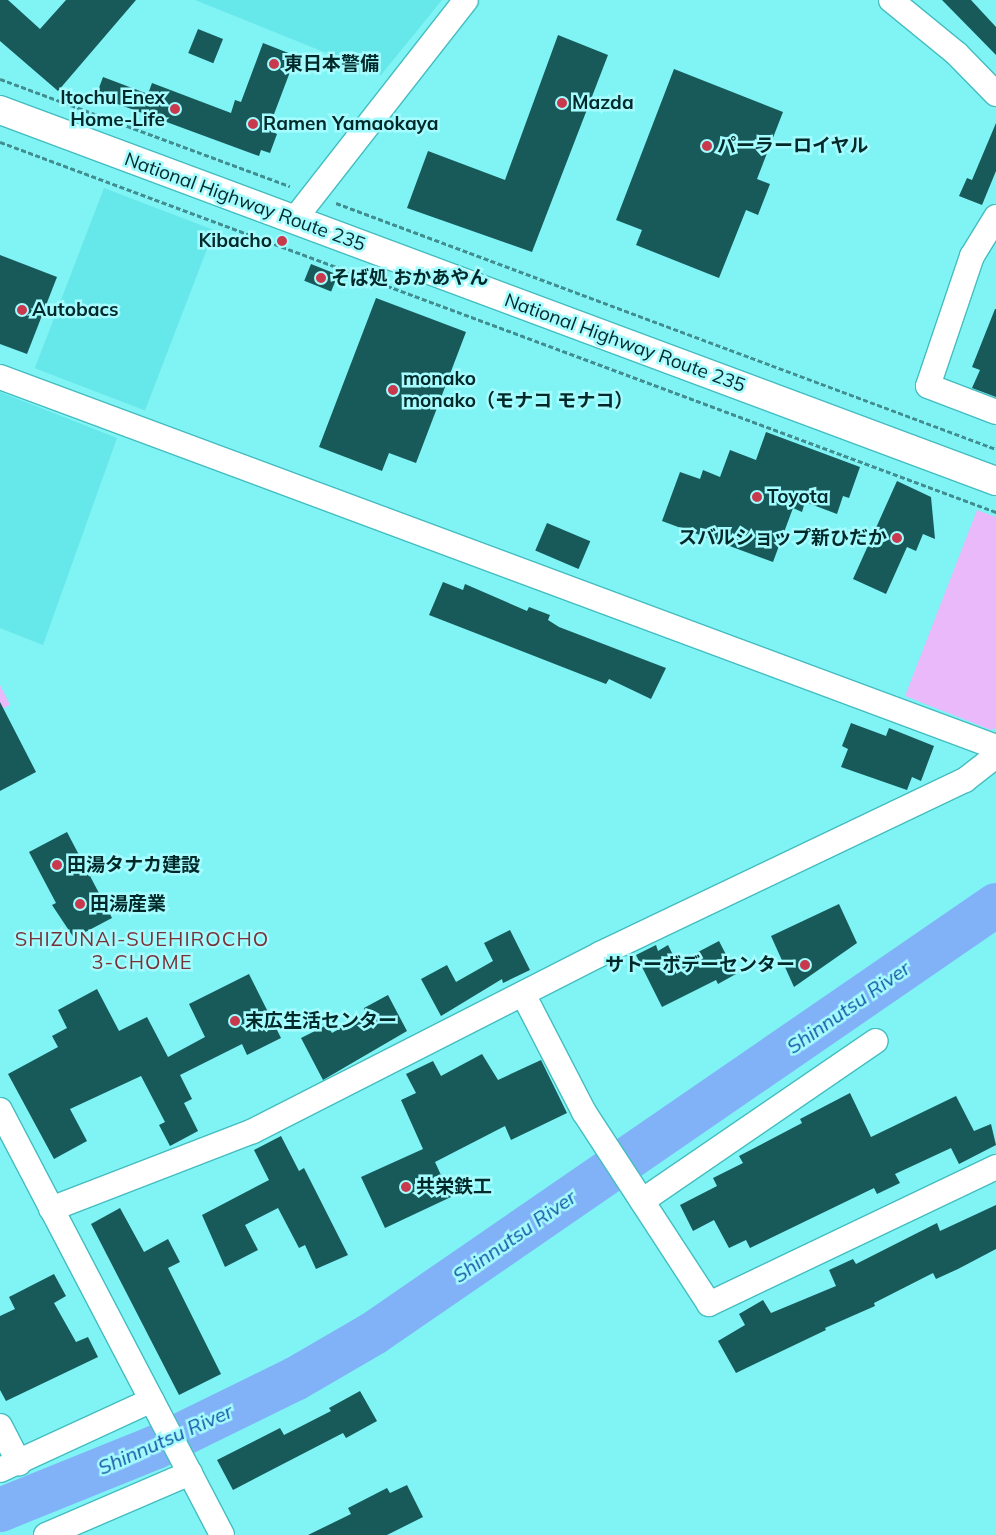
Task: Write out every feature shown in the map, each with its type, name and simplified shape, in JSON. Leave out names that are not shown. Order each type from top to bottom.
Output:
[{"type":"highway","name":"National Highway Route 235","points":[[0,110],[996,481]]},
{"type":"street","points":[[294,220],[466,0]]},
{"type":"street","points":[[891,0],[957,54],[996,94]]},
{"type":"street","points":[[996,217],[972,256],[928,386],[996,412]]},
{"type":"street","points":[[0,377],[996,747]]},
{"type":"street","points":[[51,1209],[254,1132],[600,954],[965,780],[996,756]]},
{"type":"street","points":[[522,994],[584,1112],[709,1304],[996,1167]]},
{"type":"street","points":[[637,1193],[876,1041]]},
{"type":"street","points":[[2,1120],[51,1209],[222,1535]]},
{"type":"street","points":[[0,1426],[10,1466],[157,1410]]},
{"type":"street","points":[[46,1535],[185,1463]]},
{"type":"path","points":[[0,79],[996,449]]},
{"type":"path","points":[[0,142],[996,512]]},
{"type":"shaded area","points":[[195,0],[442,0],[381,75]]},
{"type":"shaded area","points":[[104,188],[214,230],[145,410],[35,368]]},
{"type":"shaded area","points":[[0,392],[117,438],[43,645],[0,628]]},
{"type":"shaded area","points":[[977,510],[996,517],[996,728],[991,730],[905,696]]},
{"type":"shaded area","points":[[0,685],[10,705],[0,710]]},
{"type":"building","points":[[0,0],[8,0],[40,29],[66,0],[136,0],[58,91],[0,41]]},
{"type":"building","points":[[942,0],[971,0],[996,27],[996,55]]},
{"type":"building","points":[[198,29],[223,39],[213,63],[188,53]]},
{"type":"building","name":"Mazda","points":[[558,35],[608,55],[532,252],[407,208],[428,151],[505,180]]},
{"type":"building","points":[[263,43],[296,56],[268,130],[277,134],[270,153],[261,150],[259,156],[96,96],[103,77],[148,94],[152,83],[231,113],[235,100],[241,102]]},
{"type":"building","name":"パーラーロイヤル","points":[[674,69],[783,112],[757,179],[770,184],[758,215],[746,210],[719,278],[636,245],[642,230],[616,220]]},
{"type":"building","points":[[996,123],[996,171],[982,205],[959,196],[967,178],[972,180]]},
{"type":"building","name":"Autobacs","points":[[0,255],[57,277],[27,354],[0,344]]},
{"type":"building","name":"そば処 おかあやん","points":[[311,264],[338,275],[331,292],[304,281]]},
{"type":"building","name":"monako monako（モナコ モナコ）","points":[[376,298],[466,332],[416,463],[389,453],[382,471],[319,447]]},
{"type":"building","points":[[995,309],[996,397],[972,388],[980,370],[972,367]]},
{"type":"building","name":"Toyota","points":[[766,432],[860,467],[849,498],[843,496],[837,514],[805,502],[802,512],[793,508],[773,562],[662,521],[680,472],[700,479],[703,470],[720,477],[730,450],[756,460]]},
{"type":"building","name":"スバルショップ新ひだか","points":[[897,481],[931,497],[935,539],[923,534],[916,551],[907,547],[886,594],[853,579]]},
{"type":"building","points":[[547,523],[590,541],[579,569],[535,551]]},
{"type":"building","points":[[443,582],[463,590],[465,584],[527,611],[529,607],[550,615],[548,620],[559,627],[666,668],[651,699],[609,679],[606,684],[429,615]]},
{"type":"building","points":[[0,702],[36,772],[0,791]]},
{"type":"building","points":[[851,723],[886,736],[889,728],[934,746],[921,781],[912,777],[907,790],[841,767],[848,749],[842,746]]},
{"type":"building","points":[[67,832],[112,918],[74,938],[52,905],[56,903],[29,852]]},
{"type":"building","name":"サトーボデーセンター","points":[[839,904],[857,943],[794,987],[771,936]]},
{"type":"building","points":[[510,930],[530,970],[503,983],[502,979],[441,1016],[421,979],[447,965],[456,982],[493,961],[484,943]]},
{"type":"building","points":[[719,941],[736,974],[718,984],[716,980],[662,1007],[636,955],[656,945],[658,951],[668,945],[677,963]]},
{"type":"building","points":[[249,974],[281,1038],[247,1055],[242,1044],[180,1075],[192,1099],[184,1103],[198,1131],[170,1146],[159,1125],[165,1122],[141,1076],[70,1109],[87,1141],[54,1159],[8,1074],[58,1047],[52,1036],[67,1028],[58,1010],[97,989],[119,1031],[147,1017],[168,1057],[205,1037],[189,1004]]},
{"type":"building","points":[[388,995],[407,1031],[323,1080],[301,1038],[327,1025],[332,1033],[366,1013],[364,1008]]},
{"type":"building","points":[[482,1054],[498,1080],[541,1060],[567,1113],[511,1140],[505,1126],[435,1162],[451,1197],[385,1228],[361,1177],[423,1149],[401,1100],[416,1093],[406,1074],[433,1061],[441,1076]]},
{"type":"building","points":[[850,1093],[871,1137],[956,1096],[974,1131],[991,1124],[996,1145],[959,1164],[951,1148],[895,1174],[900,1183],[877,1194],[874,1188],[750,1248],[746,1240],[729,1248],[714,1220],[693,1231],[680,1205],[717,1186],[713,1178],[743,1163],[739,1156],[802,1123],[800,1119]]},
{"type":"building","points":[[281,1136],[299,1171],[304,1168],[348,1255],[316,1269],[305,1245],[299,1248],[278,1208],[245,1225],[258,1250],[225,1267],[202,1215],[269,1180],[254,1150]]},
{"type":"building","points":[[996,1205],[996,1249],[936,1279],[933,1273],[874,1303],[875,1306],[825,1328],[826,1330],[736,1373],[718,1341],[745,1325],[739,1314],[763,1300],[771,1313],[836,1286],[829,1270],[853,1259],[856,1264],[937,1223],[940,1231]]},
{"type":"building","points":[[120,1208],[144,1252],[168,1239],[180,1262],[168,1268],[221,1374],[179,1395],[91,1224]]},
{"type":"building","points":[[54,1274],[66,1296],[54,1303],[76,1342],[88,1337],[98,1357],[6,1401],[0,1390],[0,1316],[15,1309],[9,1297]]},
{"type":"building","points":[[360,1391],[377,1421],[346,1438],[343,1433],[233,1490],[217,1460],[280,1428],[284,1435],[331,1411],[329,1408]]},
{"type":"building","points":[[407,1485],[423,1517],[387,1535],[308,1535],[351,1514],[348,1508],[387,1488],[390,1493]]},
{"type":"waterway","name":"Shinnutsu River","points":[[0,1510],[156,1447],[295,1379],[374,1333],[996,905]]},
{"type":"place","name":"東日本警備","points":[[274,64]]},
{"type":"place","name":"Mazda","points":[[562,103]]},
{"type":"place","name":"Itochu Enex Home-Life","points":[[175,109]]},
{"type":"place","name":"Ramen Yamaokaya","points":[[253,124]]},
{"type":"place","name":"パーラーロイヤル","points":[[707,146]]},
{"type":"place","name":"Kibacho","points":[[282,241]]},
{"type":"place","name":"そば処 おかあやん","points":[[321,278]]},
{"type":"place","name":"Autobacs","points":[[22,310]]},
{"type":"place","name":"monako monako（モナコ モナコ）","points":[[393,390]]},
{"type":"place","name":"Toyota","points":[[757,497]]},
{"type":"place","name":"スバルショップ新ひだか","points":[[897,538]]},
{"type":"place","name":"田湯タナカ建設","points":[[57,865]]},
{"type":"place","name":"田湯産業","points":[[80,904]]},
{"type":"place","name":"サトーボデーセンター","points":[[805,965]]},
{"type":"place","name":"末広生活センター","points":[[235,1021]]},
{"type":"place","name":"共栄鉄工","points":[[406,1187]]},
{"type":"district","name":"SHIZUNAI-SUEHIROCHO 3-CHOME","points":[[142,950]]}]
